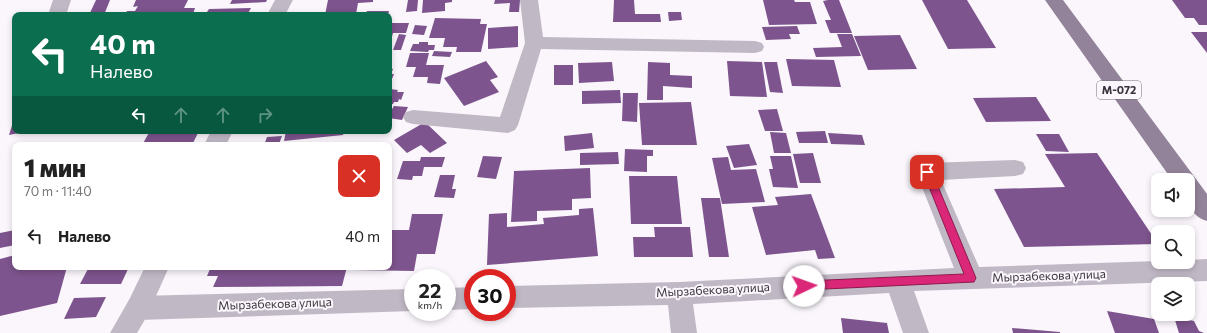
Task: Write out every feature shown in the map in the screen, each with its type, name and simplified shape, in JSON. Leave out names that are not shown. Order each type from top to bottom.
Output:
[{"type":"main road","name":"М-072","points":[[1054,0],[1179,173]]},
{"type":"main road","points":[[1195,195],[1207,212]]},
{"type":"street","points":[[58,12],[62,0]]},
{"type":"street","points":[[278,12],[284,0]]},
{"type":"street","points":[[414,117],[508,125],[534,43],[529,0]]},
{"type":"street","points":[[534,43],[755,47]]},
{"type":"street","points":[[971,278],[927,172],[1015,168]]},
{"type":"street","points":[[123,333],[138,308],[156,270]]},
{"type":"street","name":"Мырзабекова улица","points":[[516,297],[679,293],[898,281],[1207,270]]},
{"type":"street","points":[[898,281],[916,333]]},
{"type":"street","points":[[679,293],[684,333]]},
{"type":"street","name":"Мырзабекова улица","points":[[138,308],[404,300]]},
{"type":"building","points":[[96,0],[110,0],[105,12],[90,12]]},
{"type":"building","points":[[136,0],[188,0],[184,8],[195,8],[194,12],[126,12],[135,11],[138,6],[133,7]]},
{"type":"building","points":[[232,0],[267,0],[266,2],[230,4]]},
{"type":"building","points":[[328,0],[373,0],[373,2],[358,3],[356,12],[326,12]]},
{"type":"building","points":[[408,0],[418,0],[417,11],[406,12]]},
{"type":"building","points":[[423,0],[452,0],[452,2],[445,3],[445,11],[422,13]]},
{"type":"building","points":[[495,0],[520,0],[519,12],[509,12],[510,3],[494,4]]},
{"type":"building","points":[[614,0],[634,0],[635,14],[660,14],[661,22],[613,22]]},
{"type":"building","points":[[763,0],[794,0],[795,2],[810,2],[817,24],[769,25]]},
{"type":"building","points":[[839,0],[852,33],[830,33],[825,20],[831,20],[823,1]]},
{"type":"building","points":[[922,0],[967,0],[996,48],[948,49]]},
{"type":"building","points":[[1172,0],[1207,0],[1207,25],[1199,25],[1194,18],[1185,18]]},
{"type":"building","points":[[251,8],[249,12],[207,12],[209,9]]},
{"type":"building","points":[[367,11],[389,11],[389,12]]},
{"type":"building","points":[[668,12],[681,12],[682,20],[669,21]]},
{"type":"building","points":[[435,18],[481,19],[480,24],[487,24],[481,52],[456,52],[457,47],[443,47],[445,38],[429,38]]},
{"type":"building","points":[[392,23],[409,23],[406,33],[393,33],[392,36]]},
{"type":"building","points":[[415,25],[427,26],[424,35],[412,34]]},
{"type":"building","points":[[518,26],[518,47],[488,49],[488,28]]},
{"type":"building","points":[[797,26],[800,34],[789,34],[791,39],[766,40],[762,27]]},
{"type":"building","points":[[1191,32],[1207,32],[1207,53]]},
{"type":"building","points":[[399,34],[406,35],[401,50],[393,50]]},
{"type":"building","points":[[837,34],[852,34],[861,56],[816,57],[813,48],[842,47]]},
{"type":"building","points":[[900,35],[917,69],[868,70],[854,36]]},
{"type":"building","points":[[419,42],[428,42],[428,45],[435,45],[434,50],[429,50],[428,52],[410,51],[413,44],[419,44]]},
{"type":"building","points":[[434,51],[452,52],[450,57],[432,56]]},
{"type":"building","points":[[410,53],[429,53],[426,65],[444,65],[440,84],[427,83],[428,77],[413,77],[416,67],[406,67]]},
{"type":"building","points":[[786,59],[834,60],[841,87],[792,86]]},
{"type":"building","points":[[486,61],[498,77],[490,80],[499,92],[464,106],[444,78]]},
{"type":"building","points":[[727,61],[762,62],[767,97],[730,96]]},
{"type":"building","points":[[612,62],[614,81],[579,83],[578,63]]},
{"type":"building","points":[[648,62],[670,63],[670,75],[692,76],[692,88],[663,86],[663,100],[647,100]]},
{"type":"building","points":[[764,62],[777,62],[783,93],[770,92]]},
{"type":"building","points":[[554,65],[573,65],[573,85],[554,85]]},
{"type":"building","points":[[392,89],[398,90],[397,92],[404,92],[401,100],[399,99],[398,102],[394,102],[393,104]]},
{"type":"building","points":[[620,90],[621,103],[582,104],[582,91]]},
{"type":"building","points":[[623,93],[638,93],[637,122],[622,121]]},
{"type":"building","points":[[1036,97],[1051,121],[986,122],[973,98]]},
{"type":"building","points":[[691,102],[697,145],[642,145],[639,103]]},
{"type":"building","points":[[394,106],[408,107],[402,120],[392,118],[392,109]]},
{"type":"building","points":[[777,109],[783,131],[765,131],[758,110]]},
{"type":"building","points":[[425,122],[447,143],[430,153],[421,145],[407,153],[394,140]]},
{"type":"building","points":[[12,126],[12,134],[14,134],[9,135]]},
{"type":"building","points":[[825,131],[828,143],[799,143],[796,132]]},
{"type":"building","points":[[770,132],[786,133],[791,153],[774,153]]},
{"type":"building","points":[[592,133],[594,148],[565,151],[564,136]]},
{"type":"building","points":[[828,133],[862,135],[865,145],[831,144]]},
{"type":"building","points":[[148,134],[198,134],[194,142],[144,142]]},
{"type":"building","points":[[285,134],[343,134],[343,135],[284,141]]},
{"type":"building","points":[[1036,134],[1059,134],[1069,152],[1046,151]]},
{"type":"building","points":[[282,136],[280,142],[265,142],[267,137]]},
{"type":"building","points":[[749,144],[757,165],[734,168],[726,146]]},
{"type":"building","points":[[625,149],[653,150],[653,156],[647,156],[647,172],[624,171]]},
{"type":"building","points":[[618,152],[619,164],[580,165],[580,153]]},
{"type":"building","points":[[813,153],[821,183],[800,183],[793,154]]},
{"type":"building","points":[[1097,153],[1151,234],[1151,244],[1024,247],[994,189],[1065,187],[1045,154]]},
{"type":"building","points":[[483,156],[502,157],[496,179],[477,177]]},
{"type":"building","points":[[770,156],[791,156],[798,188],[773,187],[769,169],[773,169]]},
{"type":"building","points":[[421,157],[445,157],[442,167],[424,167],[422,176],[413,176],[412,180],[397,179],[403,161],[420,161]]},
{"type":"building","points":[[728,157],[731,170],[756,169],[765,202],[722,204],[712,158]]},
{"type":"building","points":[[590,168],[591,198],[572,199],[572,210],[537,211],[537,221],[511,222],[514,171]]},
{"type":"building","points":[[440,175],[455,175],[452,189],[456,189],[454,198],[434,197]]},
{"type":"building","points":[[629,176],[677,176],[682,224],[631,224]]},
{"type":"building","points":[[811,194],[835,258],[818,259],[815,250],[766,255],[752,207],[778,205],[775,197]]},
{"type":"building","points":[[701,198],[720,198],[729,257],[709,257]]},
{"type":"building","points":[[593,208],[598,256],[487,265],[489,214],[507,213],[507,227],[544,224],[543,218],[579,215],[579,209]]},
{"type":"building","points":[[412,214],[443,214],[435,254],[417,254],[414,269],[404,269],[404,271],[353,270],[392,270],[392,230],[409,230]]},
{"type":"building","points":[[654,227],[690,227],[693,257],[634,257],[633,237],[655,237]]},
{"type":"building","points":[[12,231],[12,246],[0,248],[0,233]]},
{"type":"building","points":[[12,256],[12,270],[66,270],[57,303],[0,316],[0,259]]},
{"type":"building","points":[[87,270],[128,270],[121,284],[80,284]]},
{"type":"building","points":[[210,270],[346,270],[342,286],[213,287],[218,276],[207,276]]},
{"type":"building","points":[[106,297],[96,317],[64,319],[74,298]]},
{"type":"building","points":[[1107,311],[1151,318],[1151,321],[1155,321],[1159,333],[1115,333]]},
{"type":"building","points":[[841,318],[887,323],[889,333],[843,333]]},
{"type":"building","points":[[1175,321],[1194,321],[1199,331],[1204,333],[1179,333]]},
{"type":"building","points":[[1012,328],[1060,332],[1060,333],[1013,333]]},
{"type":"route","points":[[804,286],[971,278],[927,172]]}]
